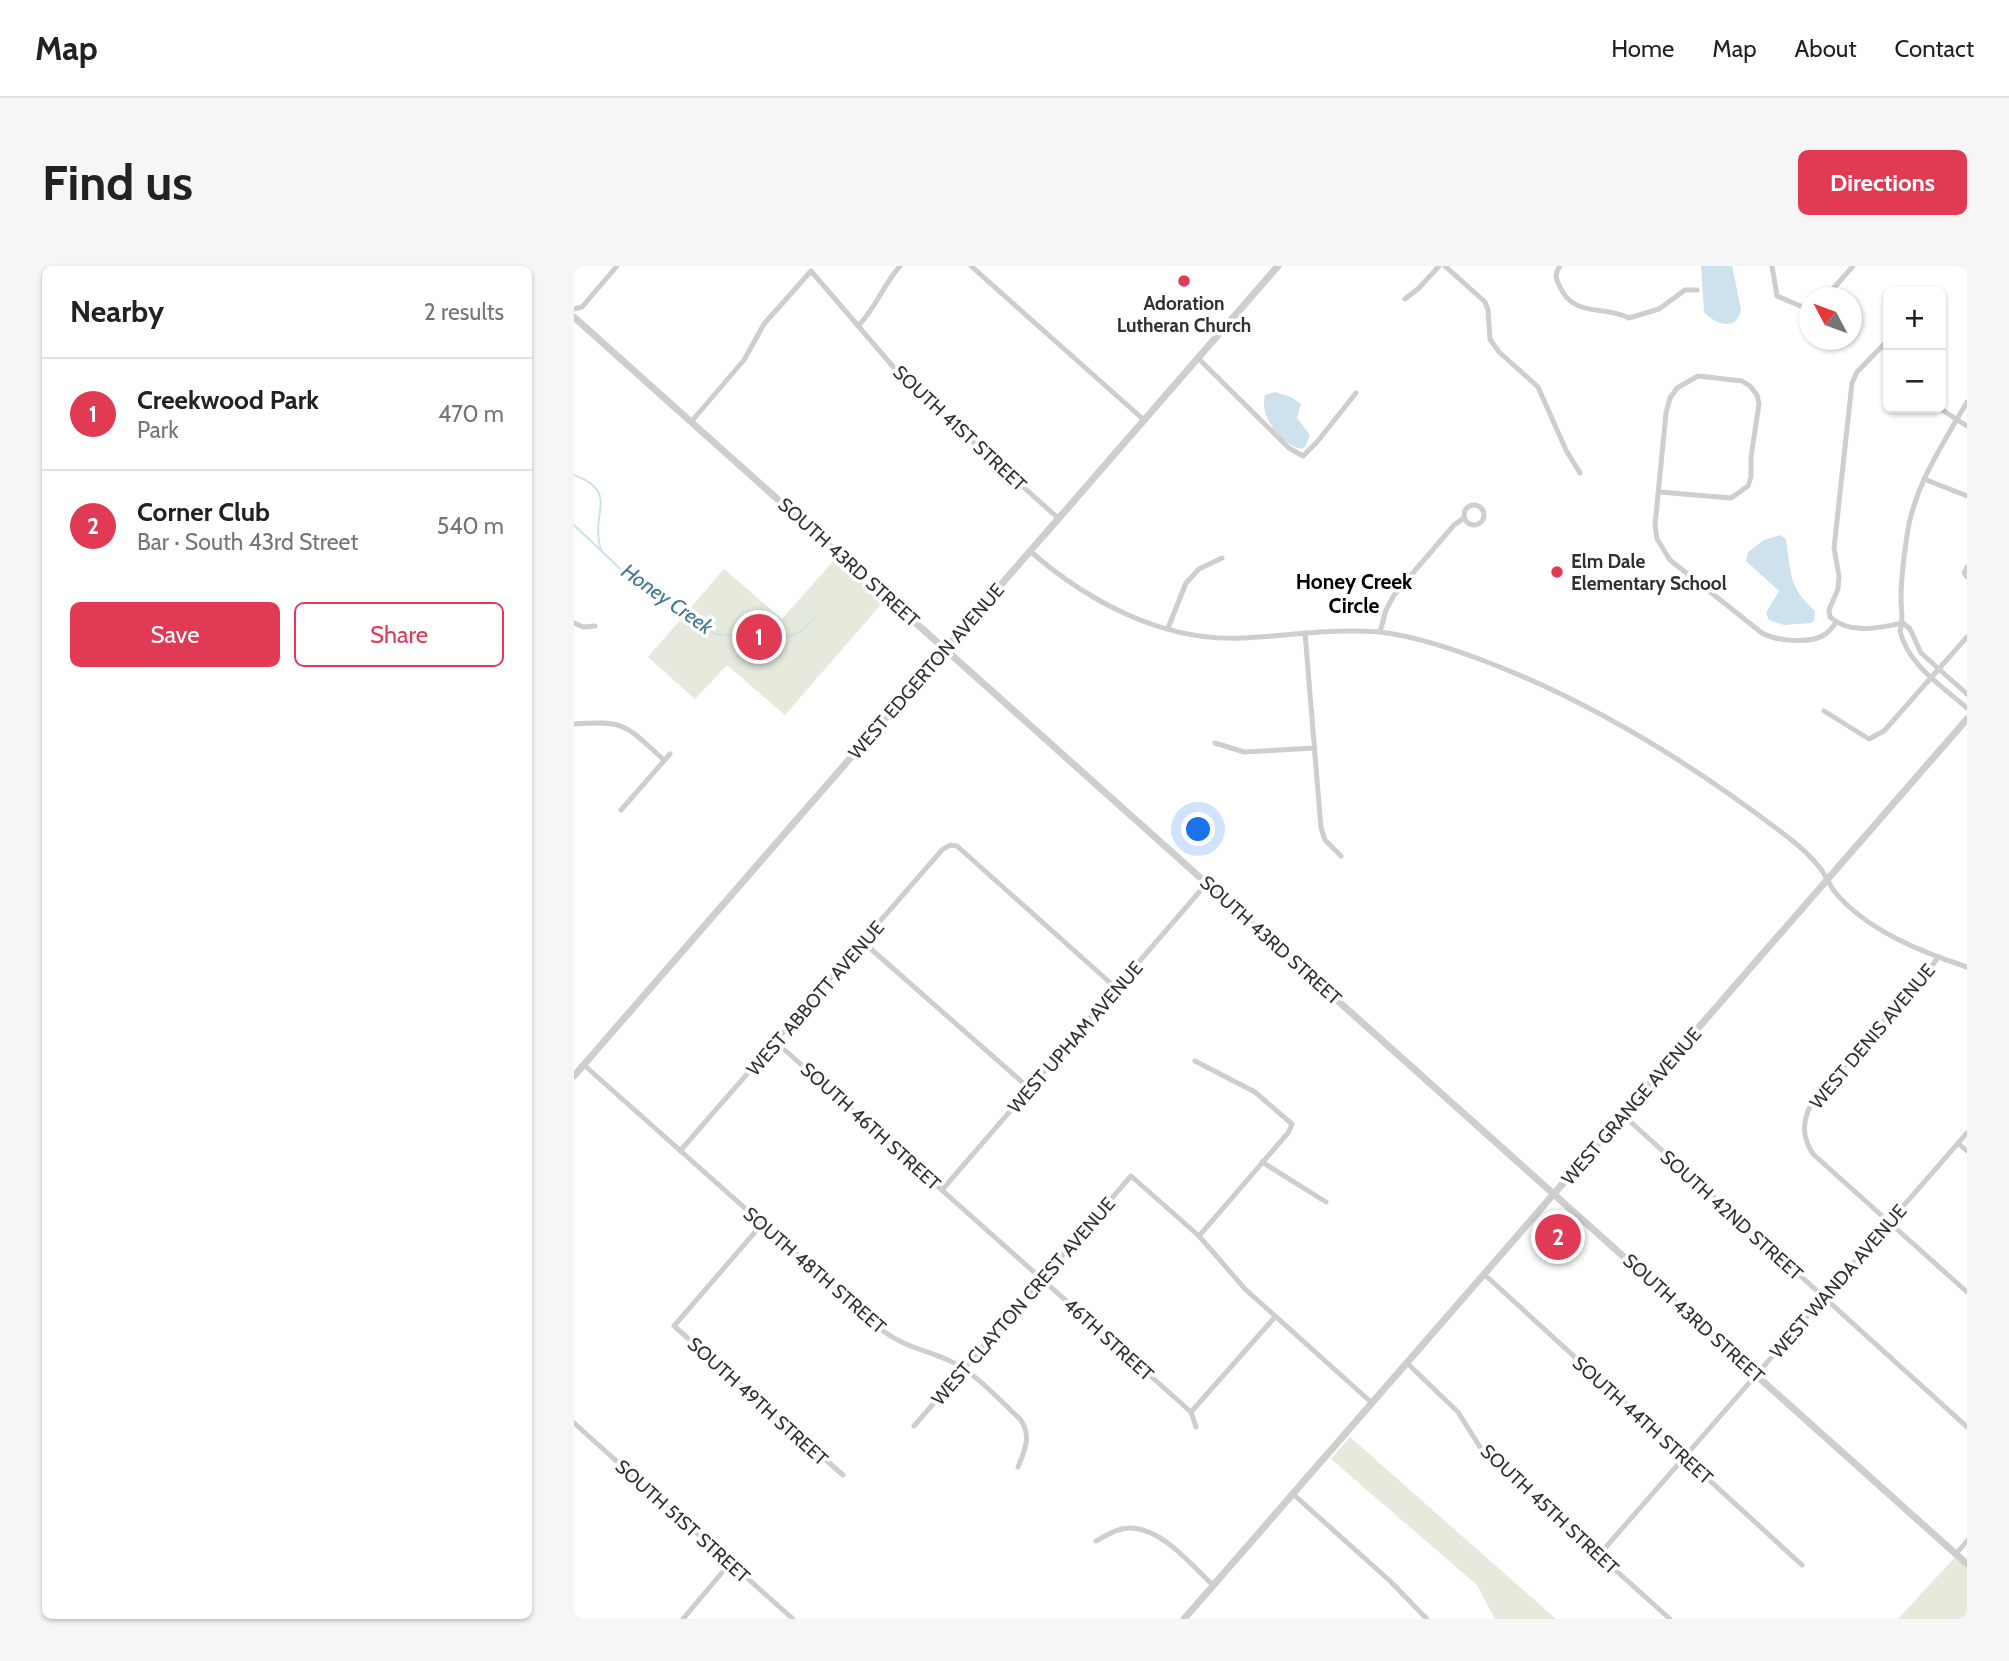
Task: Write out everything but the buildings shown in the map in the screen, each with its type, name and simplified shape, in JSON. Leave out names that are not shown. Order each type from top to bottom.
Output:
[{"type":"street","points":[[574,309],[582,307],[617,266]]},
{"type":"street","points":[[858,326],[871,313],[886,282],[900,266]]},
{"type":"street","points":[[971,266],[1144,420]]},
{"type":"street","name":"WEST EDGERTON AVENUE","points":[[574,1076],[1278,266]]},
{"type":"street","points":[[1405,299],[1439,266]]},
{"type":"street","points":[[1445,266],[1485,302],[1490,339],[1499,352],[1538,387],[1566,450],[1580,473]]},
{"type":"street","points":[[1560,266],[1556,272],[1562,291],[1578,307],[1620,313],[1629,318],[1659,309],[1685,290],[1697,290]]},
{"type":"street","points":[[1772,266],[1777,296],[1799,305]]},
{"type":"street","points":[[1835,287],[1853,266]]},
{"type":"street","name":"SOUTH 41ST STREET","points":[[691,422],[744,360],[764,324],[811,271],[908,384],[1058,518]]},
{"type":"street","name":"SOUTH 43RD STREET","points":[[574,317],[1967,1564]]},
{"type":"street","points":[[1883,345],[1857,372],[1852,383],[1834,548],[1839,576],[1838,589],[1829,610],[1830,617],[1846,627],[1860,629],[1903,623],[1910,629],[1921,653],[1967,694]]},
{"type":"street","points":[[1198,358],[1289,449],[1303,456],[1356,393]]},
{"type":"street","points":[[1659,492],[1731,498],[1748,486],[1759,404],[1751,386],[1742,381],[1698,376],[1677,388],[1670,398],[1666,413],[1655,525],[1657,539],[1670,560],[1762,634],[1772,638],[1803,639],[1822,636],[1836,622]]},
{"type":"street","points":[[1967,402],[1924,479],[1913,505],[1906,540],[1901,598],[1903,623],[1900,631],[1908,652],[1967,708]]},
{"type":"street","points":[[1946,413],[1967,426]]},
{"type":"street","points":[[1924,479],[1967,496]]},
{"type":"street","points":[[1380,632],[1394,594],[1454,525],[1464,518]]},
{"type":"street","points":[[1030,551],[1056,575],[1084,593],[1122,613],[1168,628],[1193,634],[1238,638],[1305,633],[1380,632],[1417,639],[1482,660],[1542,685],[1618,722],[1743,803],[1802,849],[1820,868],[1834,891],[1885,932],[1938,957],[1967,967]]},
{"type":"street","points":[[1168,628],[1186,583],[1199,569],[1222,558]]},
{"type":"street","points":[[1967,567],[1967,577]]},
{"type":"street","points":[[574,623],[583,627],[595,626]]},
{"type":"street","points":[[1305,633],[1321,828],[1325,840],[1340,856]]},
{"type":"street","points":[[1824,711],[1869,739],[1884,731],[1967,638]]},
{"type":"street","name":"WEST GRANGE AVENUE","points":[[1184,1619],[1967,719]]},
{"type":"street","points":[[574,724],[607,722],[621,725],[664,760]]},
{"type":"street","points":[[1215,743],[1244,752],[1314,748]]},
{"type":"street","points":[[621,810],[670,754]]},
{"type":"street","name":"WEST ABBOTT AVENUE","points":[[680,1151],[777,1043],[942,850],[950,845],[957,846],[1116,988]]},
{"type":"street","name":"WEST UPHAM AVENUE","points":[[942,1190],[1207,883]]},
{"type":"street","points":[[863,942],[1030,1089]]},
{"type":"street","name":"WEST DENIS AVENUE","points":[[1890,1222],[1813,1154],[1803,1133],[1805,1117],[1811,1104],[1938,957]]},
{"type":"street","name":"SOUTH 46TH STREET","points":[[777,1043],[964,1210]]},
{"type":"street","points":[[1195,1061],[1255,1092],[1292,1124],[1288,1133],[1199,1236],[1245,1289],[1372,1403]]},
{"type":"street","name":"SOUTH 48TH STREET","points":[[583,1065],[898,1342],[947,1360],[965,1370],[1020,1419],[1026,1426],[1027,1443],[1018,1467]]},
{"type":"street","name":"SOUTH 42ND STREET","points":[[1623,1115],[1967,1427]]},
{"type":"street","name":"WEST WANDA AVENUE","points":[[1599,1556],[1967,1133]]},
{"type":"street","points":[[1958,1143],[1967,1151]]},
{"type":"street","points":[[1262,1162],[1326,1202]]},
{"type":"street","name":"WEST CLAYTON CREST AVENUE","points":[[914,1426],[1131,1176],[1199,1236]]},
{"type":"street","name":"46TH STREET","points":[[964,1210],[1191,1412]]},
{"type":"street","points":[[1890,1222],[1967,1292]]},
{"type":"street","name":"SOUTH 49TH STREET","points":[[762,1224],[674,1326],[842,1475]]},
{"type":"street","name":"SOUTH 44TH STREET","points":[[1484,1275],[1802,1565]]},
{"type":"street","points":[[1196,1427],[1191,1412],[1275,1317]]},
{"type":"street","name":"SOUTH 45TH STREET","points":[[1407,1363],[1458,1412],[1480,1447],[1494,1461],[1670,1619]]},
{"type":"street","name":"SOUTH 51ST STREET","points":[[574,1423],[793,1619]]},
{"type":"street","points":[[1293,1494],[1390,1581],[1427,1619]]},
{"type":"street","points":[[1096,1541],[1118,1530],[1132,1528],[1156,1535],[1213,1585]]},
{"type":"street","points":[[1956,1554],[1967,1541]]},
{"type":"street","points":[[682,1619],[730,1563]]},
{"type":"shaded area","points":[[836,558],[885,600],[785,715],[727,665],[695,699],[648,657],[724,569],[782,619]]},
{"type":"shaded area","points":[[1350,1437],[1556,1619],[1495,1619],[1477,1585],[1331,1459]]},
{"type":"shaded area","points":[[1956,1556],[1967,1565],[1967,1619],[1898,1619]]},
{"type":"water","points":[[1701,266],[1732,266],[1741,309],[1736,321],[1720,323],[1704,312]]},
{"type":"water","points":[[1275,392],[1291,397],[1301,404],[1297,418],[1310,435],[1305,447],[1301,449],[1279,436],[1268,420],[1265,395]]},
{"type":"water","points":[[1780,535],[1786,539],[1795,586],[1815,611],[1814,621],[1811,623],[1784,625],[1769,620],[1766,613],[1779,591],[1746,561],[1748,552],[1764,540]]},
{"type":"waterway","name":"Honey Creek","points":[[574,475],[588,482],[600,497],[598,537],[601,550]]},
{"type":"waterway","name":"Honey Creek","points":[[574,525],[629,577],[715,634],[739,636],[751,641],[791,636],[803,630],[815,618]]},
{"type":"place","name":"Adoration Lutheran Church","points":[[1184,281]]},
{"type":"place","name":"Elm Dale Elementary School","points":[[1557,572]]},
{"type":"place","name":"Creekwood Park","points":[[759,637]]},
{"type":"place","name":"Corner Club","points":[[1558,1237]]},
{"type":"district","name":"Honey Creek Circle","points":[[1354,594]]}]
